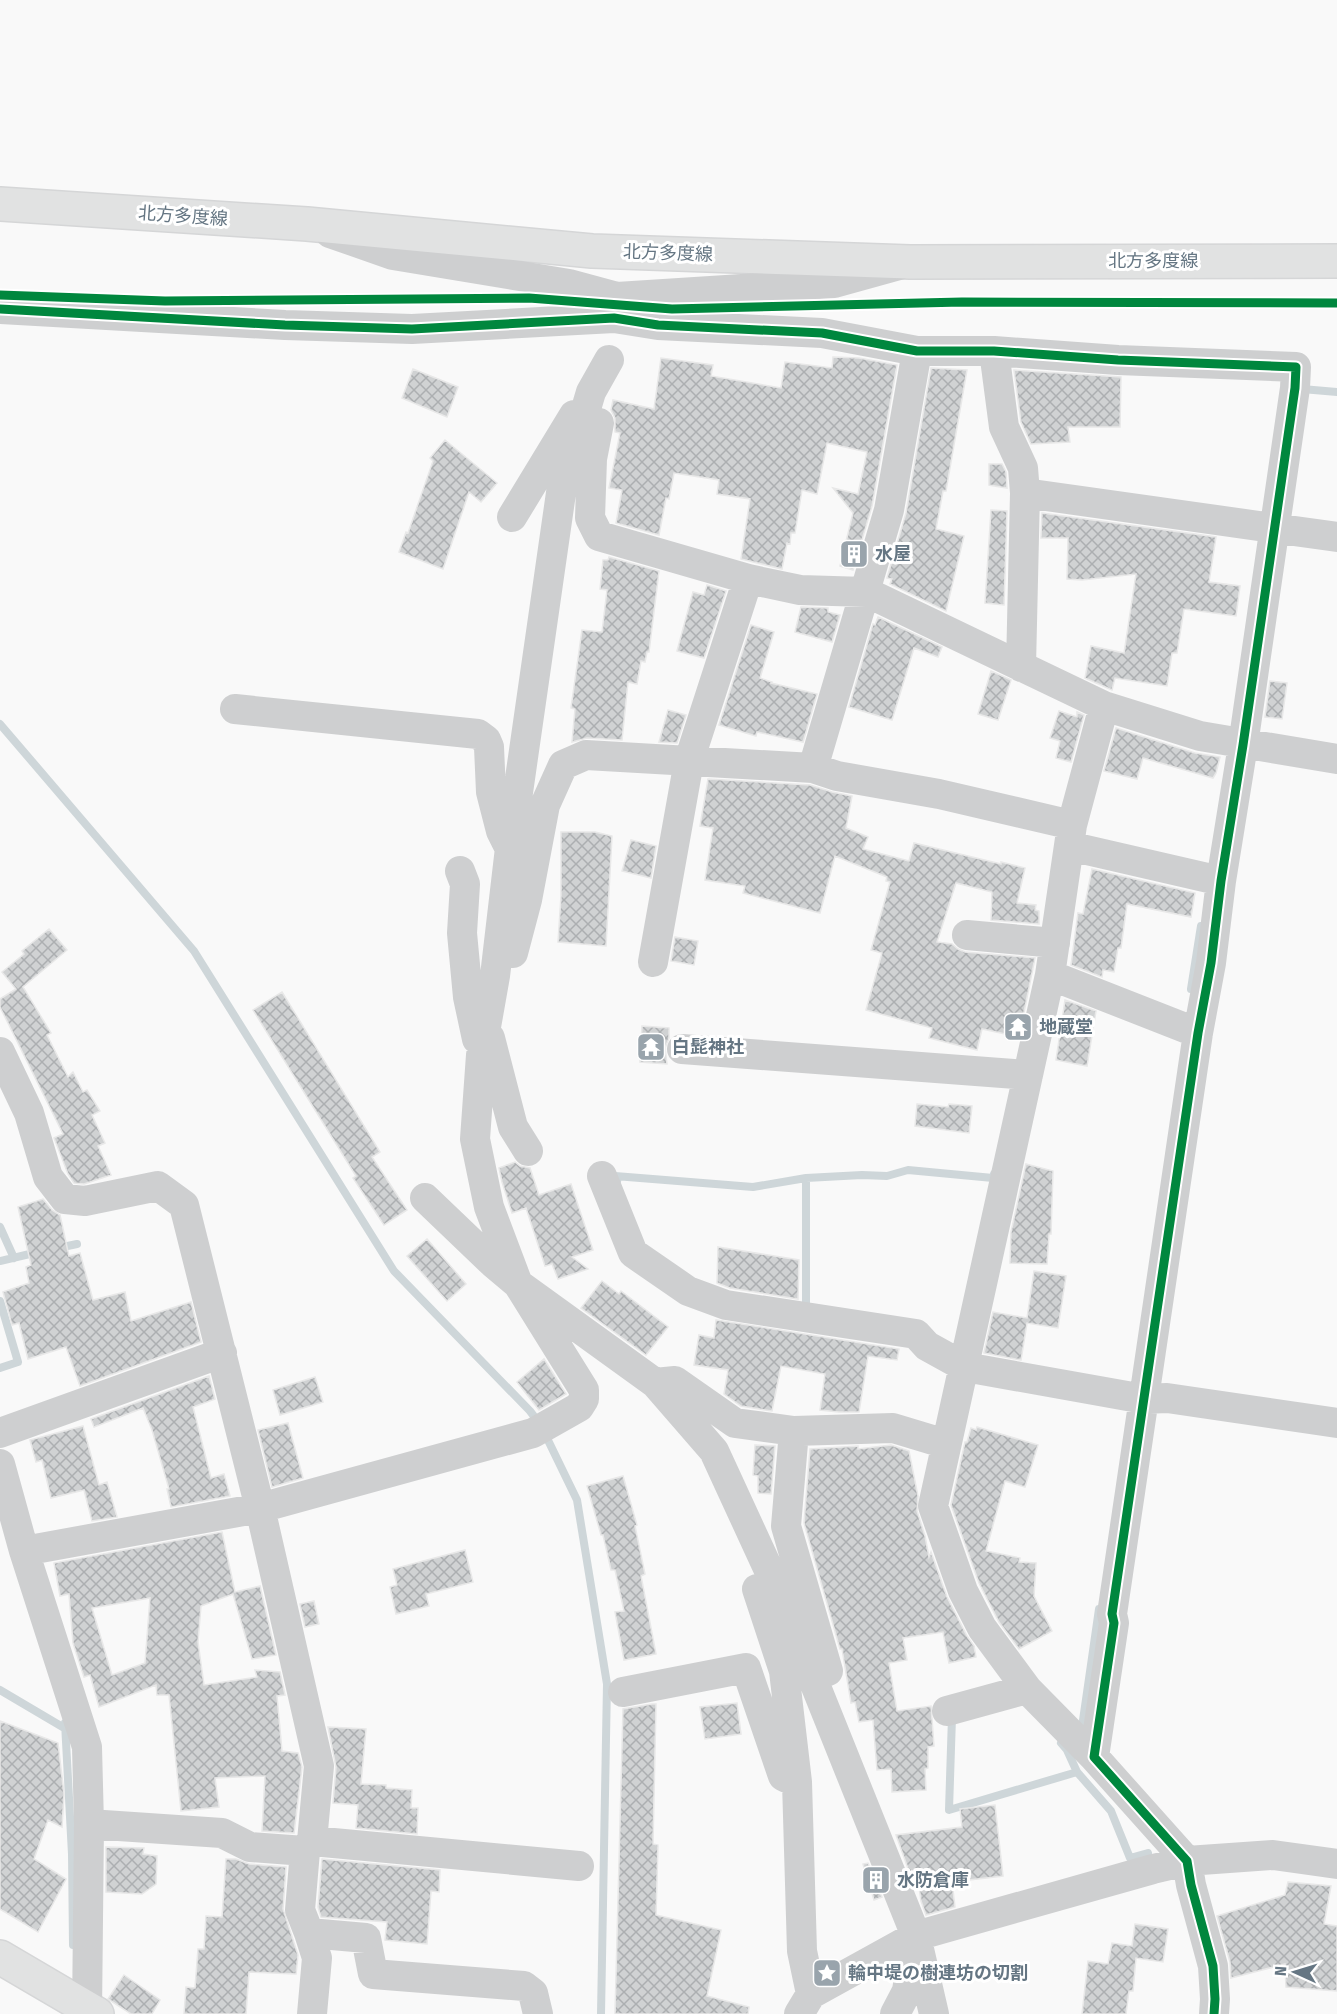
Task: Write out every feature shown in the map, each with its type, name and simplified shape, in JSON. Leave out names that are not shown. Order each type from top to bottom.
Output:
[{"type":"main road","name":"北方多度線","points":[[0,204],[307,225],[592,251],[910,262],[1337,261]]},
{"type":"main road","points":[[0,1957],[90,2012]]},
{"type":"street","points":[[307,225],[393,255],[569,284],[615,308],[658,325],[822,333],[917,351],[994,351],[1118,360],[1296,367],[1211,963],[1198,1033],[1112,1614],[1114,1623],[1095,1757]]},
{"type":"street","points":[[0,309],[285,325],[412,329],[834,283],[910,262]]},
{"type":"street","points":[[615,308],[609,360],[592,459],[590,518],[599,536],[748,579],[800,590],[866,592],[1104,706],[1200,736],[1337,759]]},
{"type":"street","points":[[813,768],[889,510],[917,351]]},
{"type":"street","points":[[994,351],[1004,427],[1023,468],[1025,493],[1021,667]]},
{"type":"street","points":[[512,518],[566,427],[591,393],[609,360]]},
{"type":"street","points":[[24,1551],[260,1508],[533,1432],[579,1407],[584,1399],[584,1390],[518,1284],[489,1207],[475,1139],[481,1056],[495,976],[510,848],[561,494],[591,393]]},
{"type":"street","points":[[1025,493],[1337,537]]},
{"type":"street","points":[[653,962],[689,761],[748,579]]},
{"type":"street","points":[[1104,706],[1071,836],[1050,975],[933,1506],[963,1591],[982,1628],[1027,1689],[1095,1757],[1187,1861],[1191,1885],[1213,1966],[1214,2014]]},
{"type":"street","points":[[235,709],[478,734],[486,740],[489,747],[490,792],[501,831],[510,848]]},
{"type":"street","points":[[495,976],[510,962],[527,900],[545,805],[563,765],[586,755],[813,768],[837,776],[939,794],[1221,881]]},
{"type":"street","points":[[460,871],[465,884],[462,933],[468,997],[481,1056]]},
{"type":"street","points":[[967,935],[1055,943]]},
{"type":"street","points":[[1050,975],[1198,1033]]},
{"type":"street","points":[[486,1021],[513,1127],[528,1151]]},
{"type":"street","points":[[682,1049],[1028,1075]]},
{"type":"street","points":[[0,1052],[29,1113],[48,1177],[64,1199],[85,1201],[158,1186],[184,1205],[260,1508],[319,1766],[300,1910],[317,1958],[312,2014]]},
{"type":"street","points":[[602,1176],[633,1253],[688,1291],[726,1305],[916,1334],[927,1346],[965,1367],[1144,1398],[1167,1398],[1337,1423]]},
{"type":"street","points":[[425,1198],[518,1284],[655,1383],[714,1451],[772,1577],[916,1936],[934,2014]]},
{"type":"street","points":[[0,1433],[222,1353]]},
{"type":"street","points":[[655,1383],[675,1381],[735,1424],[794,1431],[893,1428],[946,1444]]},
{"type":"street","points":[[794,1431],[786,1526],[836,1698],[834,1730]]},
{"type":"street","points":[[714,1451],[784,1671],[797,1782],[805,2004],[916,1936],[1153,1869],[1187,1861],[1273,1855],[1337,1864]]},
{"type":"street","points":[[0,1464],[24,1551],[87,1747],[90,2012]]},
{"type":"street","points":[[623,1692],[746,1668],[783,1776],[797,1782]]},
{"type":"street","points":[[946,1711],[1027,1689]]},
{"type":"street","points":[[89,1824],[222,1833],[250,1847],[309,1846],[579,1866]]},
{"type":"street","points":[[309,1933],[366,1938],[373,1974],[524,1986],[533,1994],[538,2014]]},
{"type":"street","points":[[896,2014],[907,1992],[916,1936]]},
{"type":"path","points":[[856,304],[1337,303]]},
{"type":"building","points":[[833,357],[859,358],[897,365],[872,506],[853,570],[840,566],[853,513],[833,488],[858,494],[867,452],[827,443],[817,494],[802,490],[795,533],[791,533],[790,544],[787,543],[782,569],[741,559],[750,499],[717,494],[719,480],[674,473],[669,499],[666,498],[659,535],[616,523],[622,490],[609,488],[620,433],[615,432],[615,418],[611,410],[613,400],[654,409],[661,358],[713,365],[711,376],[781,388],[785,362],[832,368]]},
{"type":"building","points":[[931,368],[967,370],[946,491],[943,491],[936,529],[964,536],[946,611],[890,584],[892,579],[887,578],[906,513]]},
{"type":"building","points":[[413,369],[458,387],[447,417],[402,398]]},
{"type":"building","points":[[1014,370],[1121,377],[1120,427],[1068,427],[1070,442],[1031,444],[1021,422]]},
{"type":"building","points":[[445,440],[497,483],[481,502],[469,492],[443,569],[399,552],[433,461],[430,458]]},
{"type":"building","points":[[989,464],[1002,464],[1006,472],[1007,488],[989,485]]},
{"type":"building","points":[[991,510],[1007,511],[1004,605],[985,603]]},
{"type":"building","points":[[1042,513],[1216,537],[1209,582],[1240,586],[1236,616],[1184,609],[1177,653],[1172,653],[1167,686],[1115,678],[1112,690],[1085,678],[1091,646],[1124,653],[1136,574],[1082,580],[1067,579],[1068,538],[1041,538]]},
{"type":"building","points":[[609,557],[659,571],[649,652],[647,652],[645,662],[641,661],[637,684],[628,682],[622,740],[587,738],[572,742],[575,709],[571,708],[582,630],[602,632],[607,590],[600,589],[603,560],[608,560]]},
{"type":"building","points":[[707,585],[726,591],[704,658],[677,651],[693,592],[704,595]]},
{"type":"building","points":[[801,607],[828,608],[828,612],[840,615],[832,642],[795,632]]},
{"type":"building","points":[[878,617],[942,647],[938,657],[914,648],[892,720],[849,707],[873,624],[875,625]]},
{"type":"building","points":[[751,625],[774,632],[760,678],[771,683],[817,694],[803,742],[757,732],[756,736],[719,725]]},
{"type":"building","points":[[991,671],[1011,680],[998,720],[978,714]]},
{"type":"building","points":[[1270,681],[1287,683],[1282,719],[1265,717]]},
{"type":"building","points":[[668,710],[686,715],[677,743],[659,742]]},
{"type":"building","points":[[1059,711],[1077,717],[1077,712],[1084,715],[1071,762],[1056,758],[1060,741],[1050,738]]},
{"type":"building","points":[[1116,728],[1195,753],[1220,757],[1216,773],[1213,778],[1143,758],[1137,779],[1104,771]]},
{"type":"building","points":[[708,779],[810,785],[852,796],[846,828],[868,837],[863,849],[909,861],[914,843],[1025,868],[1017,903],[1036,905],[1035,910],[1039,911],[1039,924],[991,920],[992,892],[956,883],[937,942],[952,944],[965,952],[1035,958],[1019,1037],[982,1029],[977,1050],[929,1038],[932,1028],[866,1010],[882,953],[871,950],[890,882],[886,881],[887,877],[835,856],[820,913],[743,893],[745,886],[705,880],[713,828],[700,826]]},
{"type":"building","points":[[561,832],[595,832],[612,836],[606,946],[558,942]]},
{"type":"building","points":[[631,840],[656,846],[651,878],[622,871]]},
{"type":"building","points":[[1092,869],[1195,893],[1191,917],[1127,904],[1121,948],[1118,948],[1114,972],[1103,970],[1102,977],[1071,965],[1078,913],[1083,914]]},
{"type":"building","points":[[49,929],[67,950],[23,987],[51,1033],[47,1035],[68,1077],[73,1072],[83,1092],[87,1090],[100,1111],[92,1115],[105,1143],[98,1146],[111,1175],[84,1184],[74,1183],[68,1174],[54,1138],[63,1134],[0,1007],[0,999],[16,989],[2,972],[24,954],[22,951]]},
{"type":"building","points":[[675,937],[698,941],[694,965],[671,961]]},
{"type":"building","points":[[282,992],[380,1152],[372,1157],[407,1210],[384,1225],[353,1178],[356,1176],[253,1010]]},
{"type":"building","points":[[1065,1000],[1096,1011],[1087,1066],[1056,1060]]},
{"type":"building","points":[[642,1026],[669,1028],[669,1038],[665,1048],[667,1064],[640,1062]]},
{"type":"building","points":[[917,1104],[948,1107],[949,1104],[972,1106],[969,1133],[915,1126]]},
{"type":"building","points":[[515,1162],[520,1166],[530,1168],[539,1195],[571,1184],[593,1250],[572,1257],[588,1269],[558,1279],[552,1264],[545,1266],[526,1208],[512,1213],[502,1182],[499,1168]]},
{"type":"building","points":[[1026,1164],[1053,1171],[1051,1234],[1049,1234],[1047,1264],[1010,1263],[1011,1232]]},
{"type":"building","points":[[43,1199],[52,1210],[60,1215],[69,1256],[80,1253],[93,1300],[125,1292],[131,1321],[191,1302],[201,1342],[80,1386],[66,1347],[28,1359],[19,1323],[12,1325],[3,1292],[29,1283],[26,1267],[31,1265],[18,1207]]},
{"type":"building","points":[[427,1239],[466,1284],[447,1301],[407,1256]]},
{"type":"building","points":[[718,1247],[799,1260],[798,1299],[730,1288],[717,1283]]},
{"type":"building","points":[[1034,1271],[1066,1276],[1058,1328],[1027,1323],[1021,1360],[984,1353],[993,1312],[1027,1318]]},
{"type":"building","points":[[602,1281],[619,1294],[621,1291],[668,1327],[646,1355],[581,1308]]},
{"type":"building","points":[[716,1320],[899,1349],[897,1360],[868,1356],[859,1412],[820,1410],[825,1374],[781,1366],[772,1411],[741,1406],[724,1394],[728,1370],[694,1365],[699,1335],[714,1338]]},
{"type":"building","points":[[544,1359],[566,1394],[539,1410],[517,1382]]},
{"type":"building","points":[[209,1376],[215,1399],[193,1407],[211,1478],[224,1474],[230,1496],[171,1507],[167,1489],[169,1489],[152,1430],[143,1408],[94,1427],[91,1419]]},
{"type":"building","points":[[315,1377],[323,1402],[280,1415],[273,1390]]},
{"type":"building","points":[[288,1423],[303,1478],[272,1487],[258,1430]]},
{"type":"building","points":[[83,1426],[99,1485],[107,1482],[117,1517],[92,1521],[84,1490],[51,1498],[42,1460],[36,1462],[30,1440]]},
{"type":"building","points":[[977,1427],[1038,1445],[1025,1487],[1005,1481],[986,1551],[1020,1558],[1019,1562],[1036,1563],[1034,1596],[1052,1631],[1019,1649],[999,1622],[979,1583],[951,1505],[965,1442],[967,1442],[971,1428],[976,1430]]},
{"type":"building","points":[[755,1445],[775,1446],[771,1494],[758,1493],[758,1476],[753,1475]]},
{"type":"building","points":[[891,1445],[909,1451],[918,1496],[917,1511],[929,1557],[931,1552],[947,1597],[974,1646],[976,1657],[949,1663],[943,1632],[903,1638],[907,1660],[889,1663],[897,1711],[931,1706],[934,1746],[928,1747],[928,1768],[925,1769],[926,1790],[892,1792],[891,1769],[877,1770],[873,1720],[859,1722],[855,1702],[851,1703],[842,1649],[840,1649],[804,1523],[810,1449],[858,1446],[858,1449]]},
{"type":"building","points":[[623,1476],[637,1525],[635,1526],[645,1574],[641,1576],[656,1654],[624,1660],[615,1612],[624,1611],[615,1570],[611,1570],[603,1535],[601,1535],[587,1486]]},
{"type":"building","points":[[222,1532],[235,1592],[260,1586],[276,1655],[252,1659],[233,1594],[201,1606],[198,1642],[204,1685],[257,1677],[255,1670],[280,1672],[285,1695],[277,1696],[282,1751],[298,1753],[302,1767],[294,1833],[262,1831],[265,1776],[215,1778],[219,1807],[181,1811],[169,1695],[157,1695],[156,1685],[99,1707],[90,1675],[84,1677],[73,1643],[69,1594],[60,1596],[54,1563]],"holes":[[[150,1598],[145,1663],[112,1675],[92,1608]]]},
{"type":"building","points":[[465,1550],[473,1582],[426,1594],[429,1606],[396,1614],[390,1587],[397,1585],[393,1569]]},
{"type":"building","points":[[314,1601],[319,1624],[305,1627],[300,1604]]},
{"type":"building","points":[[737,1703],[741,1734],[705,1739],[700,1707]]},
{"type":"building","points":[[656,1704],[653,1844],[658,1845],[656,1915],[721,1930],[707,1996],[749,2007],[748,2014],[615,2014],[623,1709]]},
{"type":"building","points":[[0,1721],[58,1743],[64,1794],[62,1827],[48,1820],[34,1859],[66,1879],[38,1932],[0,1909]]},
{"type":"building","points":[[328,1727],[366,1729],[361,1784],[386,1785],[386,1788],[412,1790],[411,1808],[418,1808],[417,1834],[356,1828],[358,1805],[333,1803],[336,1767]]},
{"type":"building","points":[[995,1805],[1003,1876],[952,1882],[955,1907],[926,1915],[919,1887],[915,1888],[896,1835],[962,1827],[960,1809]]},
{"type":"building","points":[[106,1847],[144,1848],[143,1854],[157,1856],[156,1884],[142,1894],[106,1892]]},
{"type":"building","points":[[226,1859],[236,1859],[249,1864],[286,1867],[283,1909],[298,1955],[296,1974],[249,1972],[246,2014],[184,2014],[186,1987],[195,1988],[198,1949],[204,1949],[206,1916],[222,1917]]},
{"type":"building","points":[[322,1859],[440,1870],[439,1892],[431,1891],[427,1944],[385,1940],[387,1922],[321,1917],[318,1907]]},
{"type":"building","points":[[868,1863],[882,1897],[874,1900],[863,1864]]},
{"type":"building","points":[[1288,1882],[1331,1886],[1324,1924],[1337,1926],[1337,1991],[1286,1987],[1285,1964],[1231,1978],[1230,1962],[1217,1916],[1285,1895]]},
{"type":"building","points":[[1135,1924],[1168,1929],[1163,1962],[1136,1958],[1133,1991],[1129,1991],[1126,2014],[1082,2014],[1088,1961],[1108,1964],[1112,1943],[1132,1946]]},
{"type":"building","points":[[124,1975],[160,2000],[152,2014],[131,2014],[108,1999]]},
{"type":"waterway","points":[[1302,389],[1337,392]]},
{"type":"waterway","points":[[0,724],[194,951],[394,1271],[539,1423]]},
{"type":"waterway","points":[[1191,989],[1201,926]]},
{"type":"waterway","points":[[617,1181],[615,1176],[753,1187],[806,1178],[887,1176],[908,1170],[993,1178],[994,1174]]},
{"type":"waterway","points":[[806,1178],[806,1308]]},
{"type":"waterway","points":[[0,1227],[14,1258]]},
{"type":"waterway","points":[[58,1248],[77,1244]]},
{"type":"waterway","points":[[0,1261],[38,1252]]},
{"type":"waterway","points":[[0,1301],[18,1362],[0,1368]]},
{"type":"waterway","points":[[545,1434],[577,1500],[607,1684],[601,2014]]},
{"type":"waterway","points":[[1081,1734],[1099,1609]]},
{"type":"waterway","points":[[0,1690],[66,1729]]},
{"type":"waterway","points":[[952,1717],[949,1810],[1077,1772]]},
{"type":"waterway","points":[[65,1723],[72,1854],[73,1945]]},
{"type":"waterway","points":[[1061,1743],[1067,1750],[1077,1772],[1111,1811],[1130,1858],[1148,1853]]},
{"type":"cycle path","points":[[0,295],[165,301],[529,298],[672,309],[962,302],[1337,303]]},
{"type":"cycle path","points":[[0,309],[285,325],[412,329],[614,318],[658,325],[822,333],[917,351],[994,351],[1118,360],[1296,367],[1295,388],[1221,881],[1211,963],[1198,1033],[1112,1614],[1114,1623],[1094,1757],[1187,1861],[1191,1885],[1213,1966],[1214,2014]]},
{"type":"place","name":"水屋","points":[[854,554]]},
{"type":"place","name":"地蔵堂","points":[[1018,1027]]},
{"type":"place","name":"白髭神社","points":[[651,1047]]},
{"type":"place","name":"水防倉庫","points":[[876,1880]]},
{"type":"place","name":"輪中堤の樹連坊の切割","points":[[827,1973]]}]
